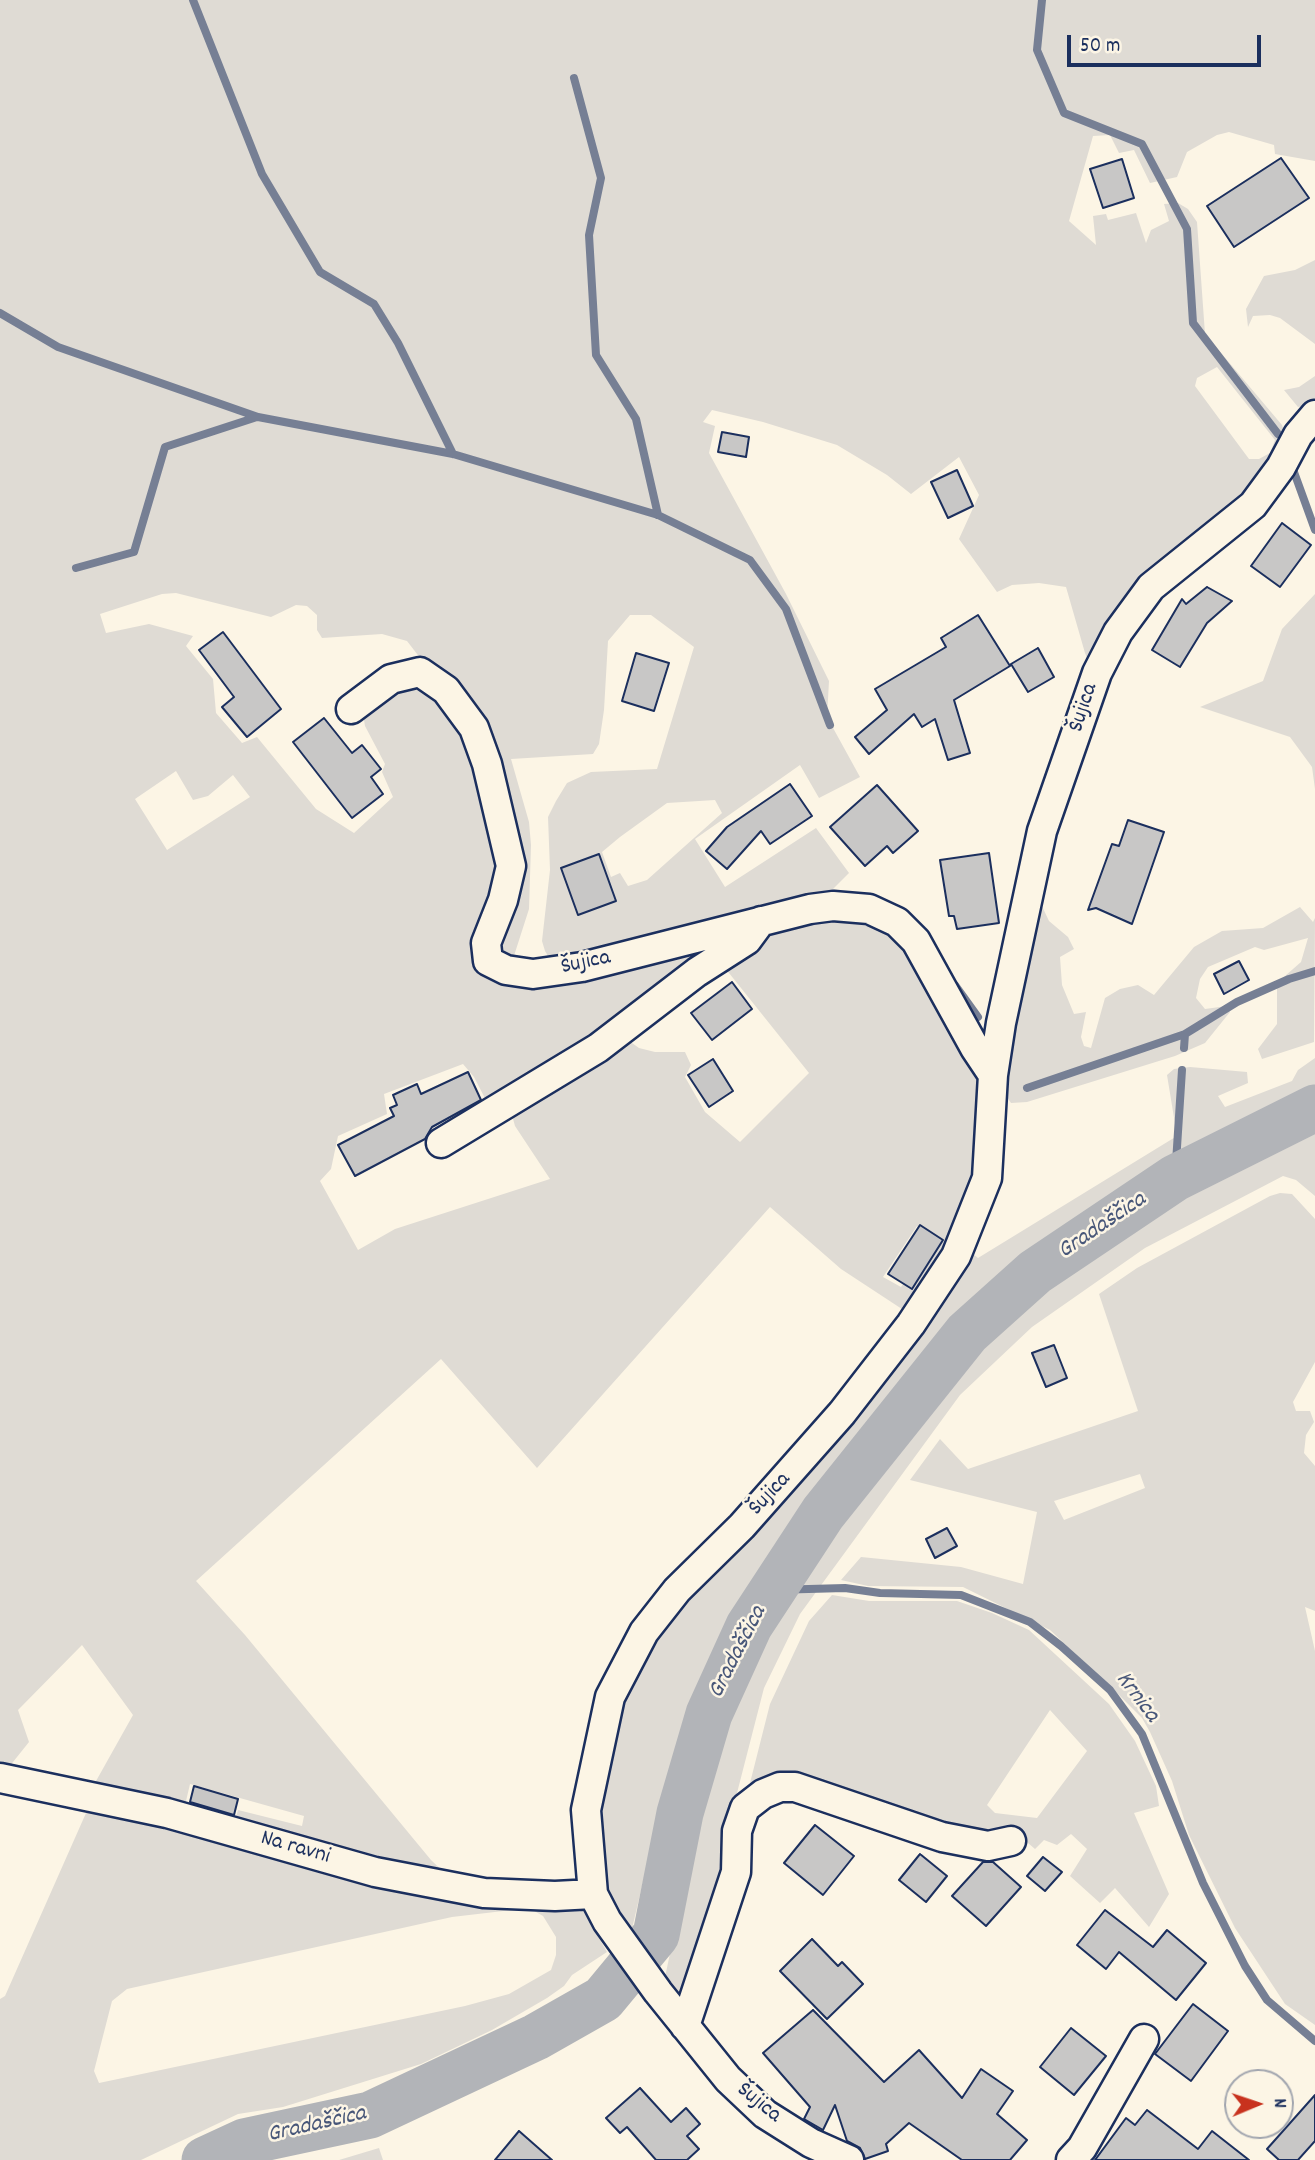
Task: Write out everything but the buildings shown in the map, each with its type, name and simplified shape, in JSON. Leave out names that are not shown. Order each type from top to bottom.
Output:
[{"type":"street","name":"Šujica","points":[[849,2160],[811,2143],[765,2114],[728,2079],[658,1992],[607,1921],[593,1894],[586,1810],[610,1697],[644,1632],[827,1431],[911,1324],[956,1256],[987,1178],[993,1075],[1016,945],[1042,831],[1097,674],[1118,632],[1151,587],[1253,505],[1281,467],[1298,435],[1315,415]]},
{"type":"street","name":"Šujica","points":[[351,709],[391,679],[420,672],[446,690],[474,728],[487,764],[511,866],[503,901],[486,943],[488,961],[506,970],[533,974],[582,967],[761,921],[833,906],[869,909],[897,922],[928,961],[975,1048],[993,1075]]},
{"type":"street","points":[[440,1143],[598,1048],[697,972],[747,940],[761,921]]},
{"type":"street","name":"Na ravni","points":[[0,1779],[167,1813],[375,1872],[484,1893],[555,1896],[593,1894]]},
{"type":"street","points":[[685,2026],[736,1872],[737,1831],[745,1808],[764,1794],[780,1787],[795,1787],[942,1837],[988,1846],[1011,1841]]},
{"type":"street","points":[[1071,2160],[1082,2148],[1144,2039]]},
{"type":"shaded area","points":[[0,0],[1315,0],[1315,161],[1275,154],[1274,145],[1229,132],[1217,135],[1187,152],[1177,177],[1150,183],[1134,150],[1119,153],[1110,135],[1093,136],[1069,221],[1096,245],[1093,216],[1106,214],[1108,220],[1136,213],[1146,243],[1151,230],[1169,221],[1164,204],[1178,203],[1188,209],[1197,222],[1205,334],[1282,425],[1286,437],[1263,477],[1215,521],[1150,571],[1095,661],[1088,660],[1085,653],[1066,587],[1039,583],[1012,585],[997,592],[959,539],[979,495],[959,457],[911,494],[887,475],[837,445],[763,422],[712,410],[703,422],[715,426],[709,453],[786,594],[829,681],[827,717],[860,777],[819,798],[800,765],[695,839],[725,887],[816,828],[849,873],[820,902],[560,959],[548,956],[545,951],[542,941],[550,870],[548,817],[567,783],[591,772],[657,769],[694,647],[651,615],[630,615],[608,641],[604,710],[599,744],[593,754],[511,759],[529,822],[531,845],[529,909],[512,962],[493,953],[508,803],[424,663],[407,641],[382,634],[322,638],[317,630],[317,615],[307,606],[296,605],[271,617],[176,593],[162,594],[100,614],[106,633],[149,624],[193,636],[186,646],[213,679],[216,713],[242,743],[257,737],[316,809],[354,833],[393,797],[382,772],[385,764],[365,726],[363,714],[375,700],[409,686],[426,688],[446,702],[471,746],[501,857],[482,970],[743,938],[489,1106],[474,1077],[463,1064],[384,1094],[387,1114],[338,1136],[331,1169],[320,1181],[358,1250],[395,1229],[550,1179],[515,1126],[510,1108],[625,1038],[639,1048],[655,1052],[685,1052],[691,1065],[685,1077],[705,1112],[740,1142],[809,1073],[721,963],[761,933],[812,914],[893,926],[979,1076],[983,1145],[954,1240],[908,1313],[841,1269],[770,1207],[537,1468],[441,1359],[196,1581],[245,1635],[431,1860],[452,1880],[234,1824],[238,1810],[302,1826],[304,1816],[190,1784],[183,1814],[91,1790],[133,1715],[82,1645],[18,1710],[29,1742],[5,1772],[0,1771]],"holes":[[[1217,367],[1275,440],[1270,453],[1259,459],[1249,459],[1195,386],[1197,378]],[[176,771],[193,800],[208,796],[233,775],[250,797],[167,850],[135,799]],[[715,800],[722,813],[647,880],[628,886],[620,873],[611,877],[602,852],[667,803]],[[917,1226],[936,1238],[901,1287],[883,1277]]]},
{"type":"shaded area","points":[[1315,260],[1315,344],[1280,318],[1270,315],[1253,316],[1248,327],[1246,309],[1264,276],[1295,270]]},
{"type":"shaded area","points":[[1315,376],[1315,398],[1308,405],[1298,407],[1284,390],[1299,387]]},
{"type":"shaded area","points":[[1315,594],[1315,789],[1312,767],[1290,737],[1200,707],[1263,681],[1282,629]]},
{"type":"shaded area","points":[[1040,902],[1049,921],[1068,937],[1074,949],[1060,957],[1062,985],[1074,1014],[1086,1012],[1081,1037],[1084,1046],[1091,1048],[1105,998],[1120,989],[1138,985],[1154,995],[1194,947],[1222,931],[1263,928],[1300,907],[1313,922],[1315,918],[1314,1042],[1262,1059],[1258,1049],[1277,1024],[1277,983],[1301,962],[1308,938],[1264,950],[1255,947],[1208,967],[1200,979],[1196,998],[1205,1009],[1227,1006],[1230,1012],[1205,1043],[1175,1056],[1027,1102],[1011,1103],[1003,1091],[1004,1069]]},
{"type":"shaded area","points":[[1315,1058],[1315,1093],[1248,1121],[1141,1184],[1042,1247],[974,1300],[763,1565],[715,1655],[669,1771],[631,1933],[613,1910],[601,1875],[597,1814],[623,1697],[657,1634],[971,1252],[978,1258],[1177,1136],[1167,1075],[1174,1069],[1190,1067],[1247,1072],[1248,1083],[1218,1096],[1225,1107],[1292,1081],[1298,1070]]},
{"type":"shaded area","points":[[1315,1123],[1315,1196],[1296,1180],[1283,1176],[1145,1248],[1032,1327],[960,1395],[800,1614],[764,1688],[728,1828],[716,1902],[682,2004],[664,1982],[713,1748],[754,1637],[786,1604],[812,1565],[825,1536],[891,1444],[989,1328],[1087,1250],[1175,1204]]},
{"type":"shaded area","points":[[1292,1194],[1315,1219],[1315,1362],[1293,1402],[1296,1411],[1310,1411],[1314,1422],[1306,1435],[1304,1453],[1315,1466],[1315,1611],[1305,1607],[1315,1651],[1315,2025],[1285,2004],[1235,1928],[1189,1835],[1172,1781],[1150,1732],[1142,1718],[1115,1691],[1050,1630],[963,1587],[868,1586],[841,1580],[861,1557],[961,1567],[1023,1584],[1037,1512],[910,1480],[940,1439],[968,1469],[1138,1411],[1099,1294],[1137,1268],[1270,1196]],"holes":[[[1140,1474],[1145,1488],[1064,1520],[1054,1501]]]},
{"type":"shaded area","points":[[832,1595],[869,1601],[957,1601],[1029,1630],[1109,1704],[1135,1741],[1156,1786],[1159,1806],[1134,1813],[1169,1894],[1149,1927],[1115,1888],[1100,1903],[1070,1876],[1087,1849],[1071,1834],[1057,1845],[1044,1840],[1035,1849],[1013,1830],[982,1842],[749,1787],[770,1704],[809,1621]],"holes":[[[1050,1710],[1087,1751],[1037,1818],[995,1813],[987,1805]]]},
{"type":"shaded area","points":[[90,1804],[567,1906],[584,1912],[607,1952],[572,1975],[564,1986],[547,1998],[492,2030],[421,2064],[283,2107],[238,2114],[141,2160],[0,2160],[0,1999],[5,1996]],"holes":[[[529,1908],[543,1916],[556,1937],[556,1955],[551,1970],[509,1994],[465,2006],[99,2083],[94,2071],[112,2001],[127,1989],[452,1917]]]},
{"type":"shaded area","points":[[379,2148],[383,2160],[339,2160]]},
{"type":"waterway","points":[[193,0],[262,174],[320,272],[374,304],[398,343],[453,454]]},
{"type":"waterway","points":[[1042,0],[1037,50],[1064,113],[1142,144],[1187,229],[1193,323],[1278,434]]},
{"type":"waterway","points":[[574,78],[601,178],[589,235],[596,355],[636,419],[658,515]]},
{"type":"waterway","points":[[0,313],[58,347],[258,417],[453,454],[658,515],[750,560],[786,609],[830,725]]},
{"type":"waterway","points":[[76,568],[134,552],[165,447],[257,417]]},
{"type":"waterway","points":[[1294,472],[1315,530]]},
{"type":"waterway","points":[[1184,1048],[1185,1034],[1237,1002],[1289,979],[1315,971]]},
{"type":"waterway","points":[[955,985],[978,1017]]},
{"type":"waterway","points":[[1027,1088],[1185,1034]]},
{"type":"waterway","points":[[1175,1178],[1182,1070]]},
{"type":"waterway","name":"Gradaščica","points":[[205,2160],[244,2142],[370,2115],[536,2037],[603,1999],[656,1935],[680,1813],[709,1714],[749,1626],[823,1513],[967,1333],[1035,1272],[1175,1178],[1315,1108]]},
{"type":"waterway","name":"Krnica","points":[[772,1590],[845,1588],[880,1593],[961,1595],[1030,1622],[1061,1646],[1110,1690],[1142,1734],[1203,1883],[1245,1966],[1267,2000],[1315,2041]]}]
